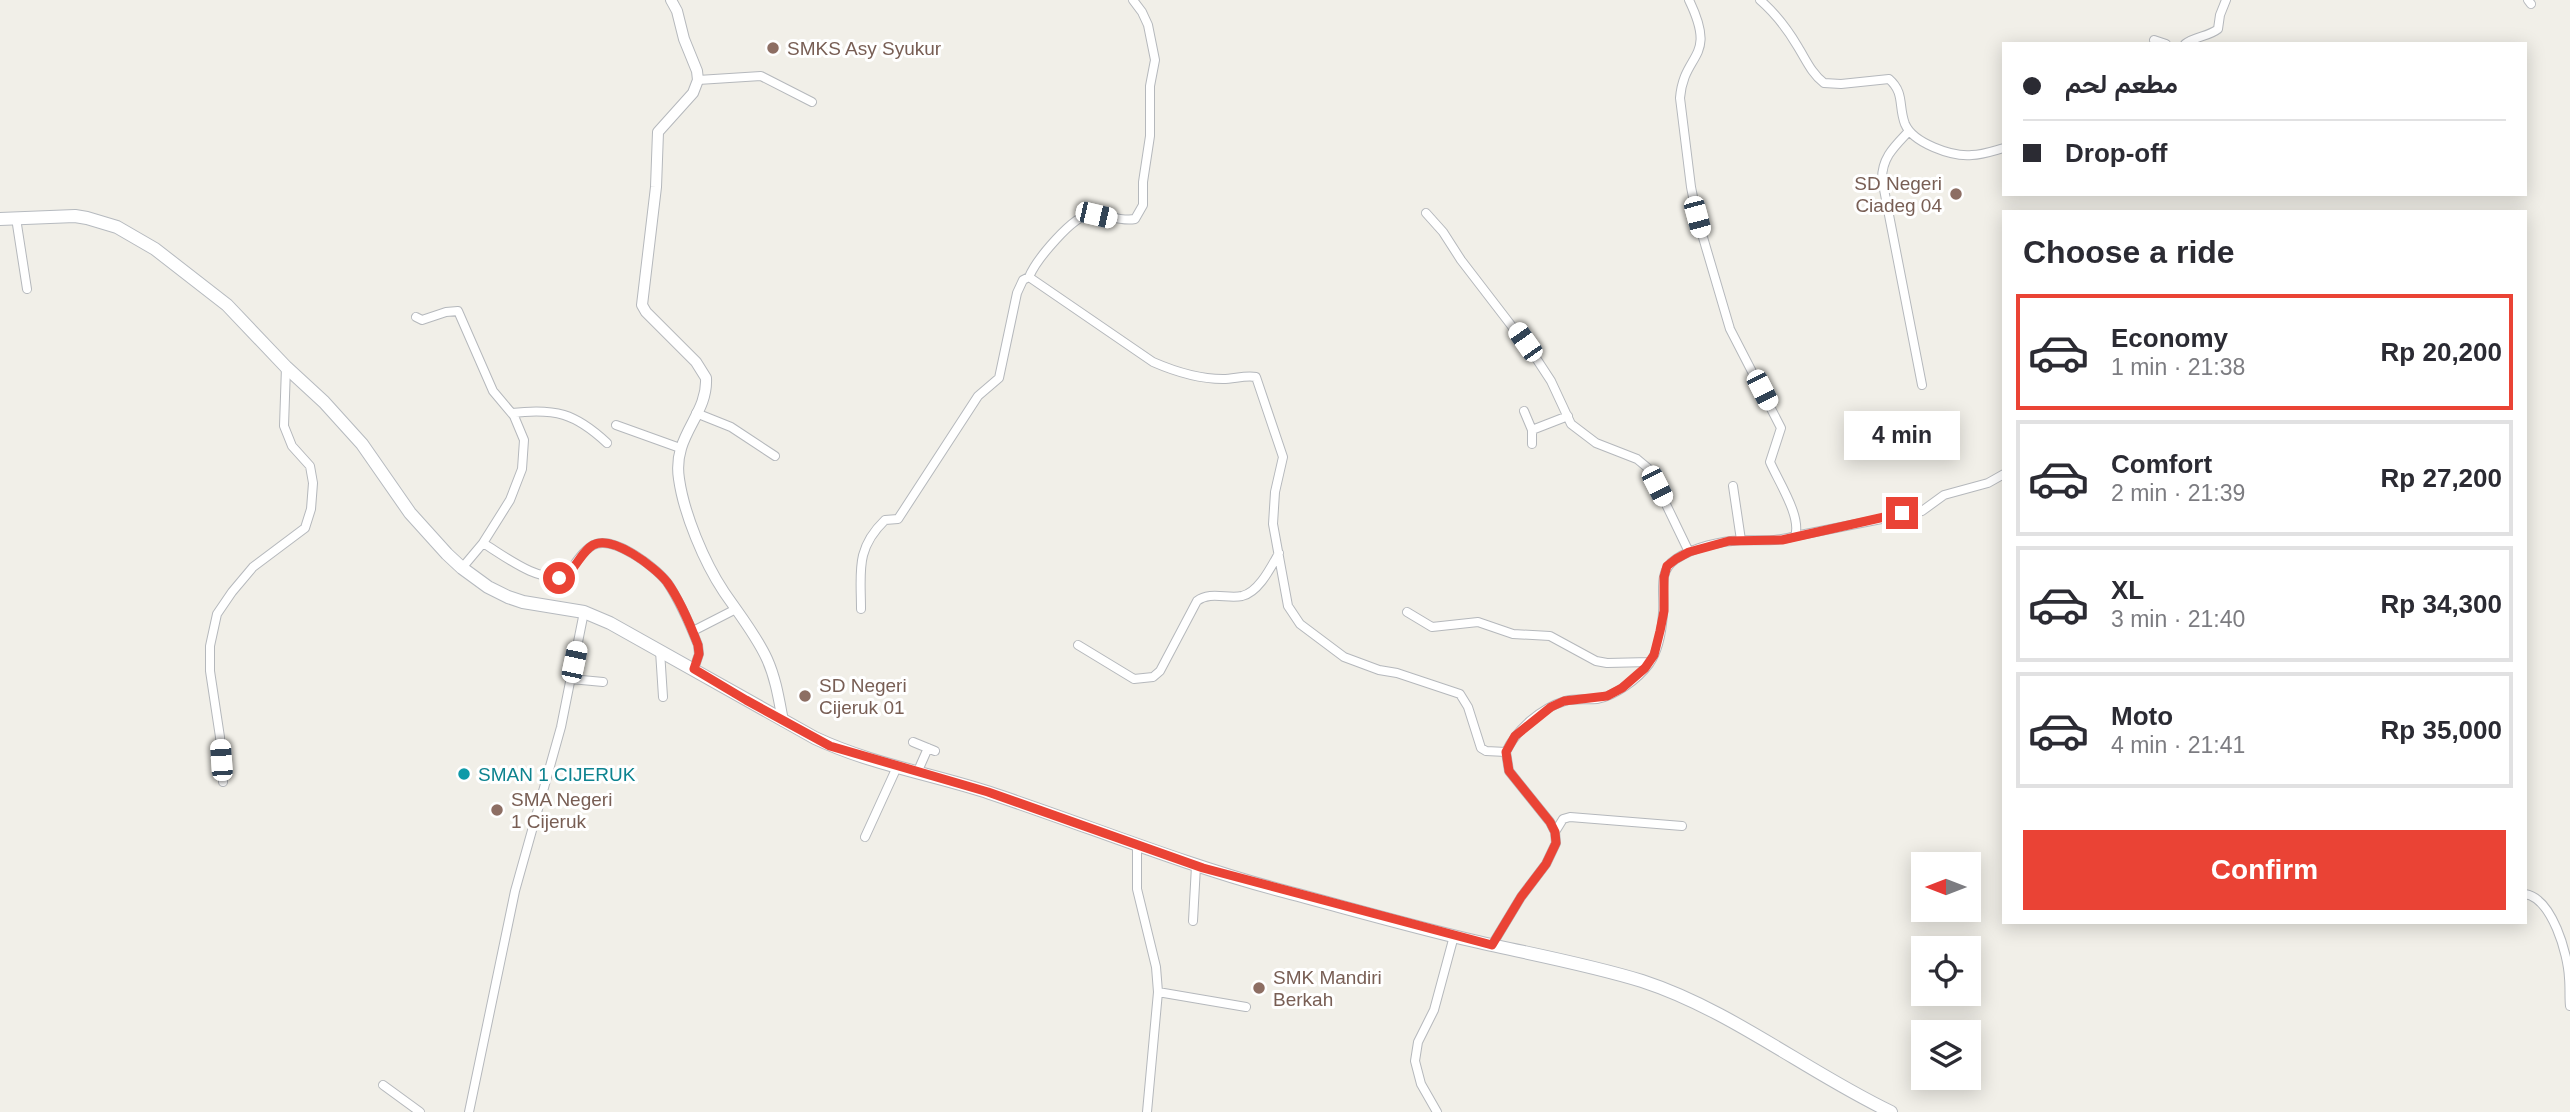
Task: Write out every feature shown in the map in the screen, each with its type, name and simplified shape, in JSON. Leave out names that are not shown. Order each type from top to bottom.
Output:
[{"type":"main road","points":[[0,219],[75,216],[104,221],[155,248],[227,305],[286,368],[344,423],[433,540],[462,568],[488,587],[516,600],[584,612],[631,633],[830,746],[988,792],[1196,866],[1407,924],[1641,981],[1690,999],[1852,1093],[1891,1112]]},
{"type":"street","points":[[671,0],[677,11],[698,80],[693,93],[658,132],[656,187],[642,301],[646,312],[701,369],[706,378],[706,389],[677,457],[678,476],[693,530],[718,581],[751,630],[771,668],[783,721]]},
{"type":"street","points":[[862,609],[861,557],[865,548],[885,520],[898,519],[978,396],[997,381],[1017,293],[1023,280],[1070,225],[1084,215],[1128,221],[1135,219],[1140,213],[1143,205],[1143,173],[1149,150],[1150,86],[1156,60],[1148,25],[1133,0]]},
{"type":"street","points":[[1689,0],[1697,16],[1701,36],[1699,52],[1686,76],[1679,98],[1691,187],[1704,243],[1730,329],[1781,428],[1770,461],[1797,523],[1795,536]]},
{"type":"street","points":[[1760,0],[1786,30],[1812,71],[1824,83],[1889,79],[1898,87],[1909,131],[1929,144],[1963,155],[2002,148]]},
{"type":"street","points":[[2188,42],[2212,34],[2218,29],[2225,0]]},
{"type":"street","points":[[2154,40],[2160,42]]},
{"type":"street","points":[[698,80],[761,76],[812,102]]},
{"type":"street","points":[[1909,131],[1888,154],[1882,179],[1922,385]]},
{"type":"street","points":[[1426,213],[1528,346],[1551,381],[1575,428],[1596,443],[1644,464],[1675,520],[1689,552]]},
{"type":"street","points":[[16,218],[27,289]]},
{"type":"street","points":[[1029,276],[1153,362],[1189,376],[1256,377],[1283,457],[1273,506],[1273,524],[1288,606],[1300,624],[1344,657],[1460,694],[1468,707],[1481,748],[1486,751],[1506,752]]},
{"type":"street","points":[[416,317],[422,320],[458,311],[493,391],[512,413],[524,440],[522,469],[510,500],[483,543],[462,568]]},
{"type":"street","points":[[223,782],[220,737],[210,671],[210,646],[217,614],[253,567],[305,528],[311,509],[313,483],[310,466],[292,446],[284,426],[286,368]]},
{"type":"street","points":[[699,408],[738,430],[775,456]]},
{"type":"street","points":[[512,413],[537,410],[567,415],[588,425],[607,443]]},
{"type":"street","points":[[1524,411],[1531,430],[1531,444]]},
{"type":"street","points":[[1531,430],[1567,416]]},
{"type":"street","points":[[616,425],[680,448]]},
{"type":"street","points":[[1492,945],[1521,897],[1551,856],[1556,843],[1555,832],[1538,805],[1509,771],[1506,752],[1515,736],[1541,714],[1564,701],[1607,696],[1635,678],[1650,662],[1664,611],[1664,577],[1667,566],[1689,552],[1741,540],[1772,542],[1922,511],[1944,495],[1988,483],[2002,475]]},
{"type":"street","points":[[1733,486],[1741,540]]},
{"type":"street","points":[[483,543],[513,562],[552,578],[566,576],[597,543],[606,542],[623,547],[661,575],[669,585],[699,650],[694,669]]},
{"type":"street","points":[[1078,645],[1134,679],[1153,677],[1160,671],[1197,601],[1205,596],[1245,595],[1259,583],[1279,554]]},
{"type":"street","points":[[692,631],[736,608]]},
{"type":"street","points":[[469,1112],[515,891],[557,741],[584,612]]},
{"type":"street","points":[[1407,612],[1432,627],[1478,622],[1513,634],[1550,636],[1596,661],[1650,662]]},
{"type":"street","points":[[660,651],[663,697]]},
{"type":"street","points":[[570,679],[603,681]]},
{"type":"street","points":[[913,743],[932,750],[917,773]]},
{"type":"street","points":[[865,838],[897,767]]},
{"type":"street","points":[[1555,832],[1563,820],[1570,817],[1682,826]]},
{"type":"street","points":[[1137,846],[1137,889],[1156,967],[1158,992],[1147,1112]]},
{"type":"street","points":[[1194,921],[1196,866]]},
{"type":"street","points":[[2527,894],[2535,895],[2545,905],[2559,935],[2569,976],[2570,1006]]},
{"type":"street","points":[[1437,1112],[1421,1084],[1415,1061],[1418,1042],[1434,1010],[1454,936]]},
{"type":"street","points":[[1158,992],[1246,1007]]},
{"type":"street","points":[[383,1085],[420,1112]]},
{"type":"place","name":"SMKS Asy Syukur","points":[[773,48]]},
{"type":"place","name":"SD Negeri Ciadeg 04","points":[[1956,194]]},
{"type":"place","name":"SD Negeri Cijeruk 01","points":[[805,696]]},
{"type":"place","name":"SMAN 1 CIJERUK","points":[[464,774]]},
{"type":"place","name":"SMA Negeri 1 Cijeruk","points":[[497,810]]},
{"type":"place","name":"SMK Mandiri Berkah","points":[[1259,988]]},
{"type":"route","points":[[559,578],[566,576],[592,545],[606,542],[623,547],[661,575],[669,585],[698,645],[699,654],[694,669],[830,746],[988,792],[1203,868],[1492,945],[1521,897],[1546,864],[1556,843],[1550,822],[1509,771],[1506,752],[1515,736],[1551,707],[1564,701],[1607,696],[1622,688],[1645,668],[1654,655],[1660,631],[1667,566],[1689,552],[1729,541],[1772,542],[1902,513]]}]
